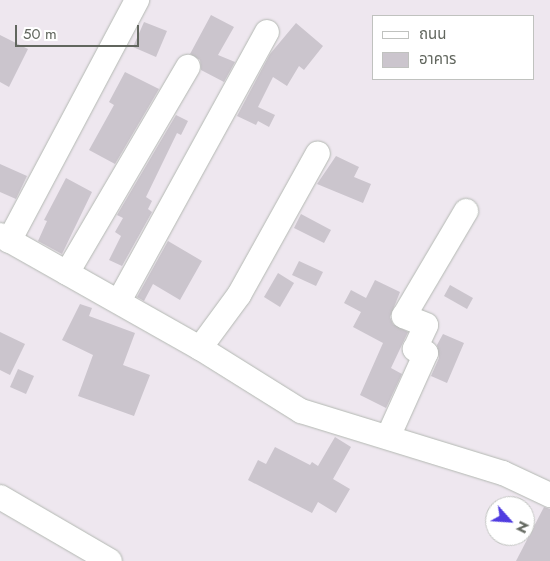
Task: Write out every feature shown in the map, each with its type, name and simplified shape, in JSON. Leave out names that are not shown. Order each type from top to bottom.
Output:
[{"type":"street","points":[[137,0],[5,238],[200,348],[302,411],[502,473],[550,494]]},
{"type":"street","points":[[119,301],[267,32]]},
{"type":"street","points":[[67,273],[188,67]]},
{"type":"street","points":[[200,348],[239,295],[318,153]]},
{"type":"street","points":[[388,437],[426,354],[415,349],[426,326],[404,316],[466,210]]},
{"type":"street","points":[[0,497],[110,561]]},
{"type":"building","points":[[211,15],[234,27],[218,55],[235,62],[224,82],[201,70],[200,60],[190,54]]},
{"type":"building","points":[[144,22],[167,31],[156,57],[133,47]]},
{"type":"building","points":[[296,23],[323,46],[304,70],[299,66],[287,86],[273,77],[258,107],[275,115],[269,127],[258,121],[256,125],[237,116],[270,54]]},
{"type":"building","points":[[0,35],[28,49],[9,87],[0,82]]},
{"type":"building","points":[[125,72],[159,89],[115,164],[89,150],[114,105],[109,102]]},
{"type":"building","points":[[176,115],[188,121],[181,135],[177,133],[146,197],[152,201],[148,209],[152,212],[122,266],[109,260],[121,236],[115,232],[123,218],[117,215]]},
{"type":"building","points":[[336,156],[359,167],[354,177],[371,184],[363,203],[317,184]]},
{"type":"building","points":[[0,164],[27,176],[16,199],[0,192]]},
{"type":"building","points":[[66,178],[92,192],[62,254],[38,241],[47,221],[44,220]]},
{"type":"building","points":[[301,214],[331,230],[324,243],[294,228]]},
{"type":"building","points":[[168,241],[202,261],[180,300],[153,284],[144,301],[137,297]]},
{"type":"building","points":[[299,261],[323,272],[316,286],[292,275]]},
{"type":"building","points":[[278,273],[294,283],[280,307],[264,297]]},
{"type":"building","points":[[375,280],[400,292],[390,317],[393,324],[408,332],[391,368],[402,374],[386,408],[360,395],[383,343],[353,327],[361,312],[344,303],[351,290],[366,298]]},
{"type":"building","points":[[450,285],[473,298],[467,309],[444,296]]},
{"type":"building","points":[[80,304],[92,308],[89,316],[135,333],[123,365],[150,375],[134,416],[78,396],[93,355],[62,340]]},
{"type":"building","points":[[0,332],[25,344],[10,375],[0,370]]},
{"type":"building","points":[[443,334],[464,343],[447,383],[431,376],[439,358],[437,345]]},
{"type":"building","points":[[18,369],[34,376],[26,394],[10,387]]},
{"type":"building","points":[[335,437],[351,447],[333,479],[350,489],[336,513],[318,502],[312,513],[248,480],[258,460],[266,464],[275,447],[310,465],[312,462],[318,466]]},
{"type":"building","points":[[544,507],[550,509],[550,561],[516,561],[524,546],[535,546],[535,524]]}]
